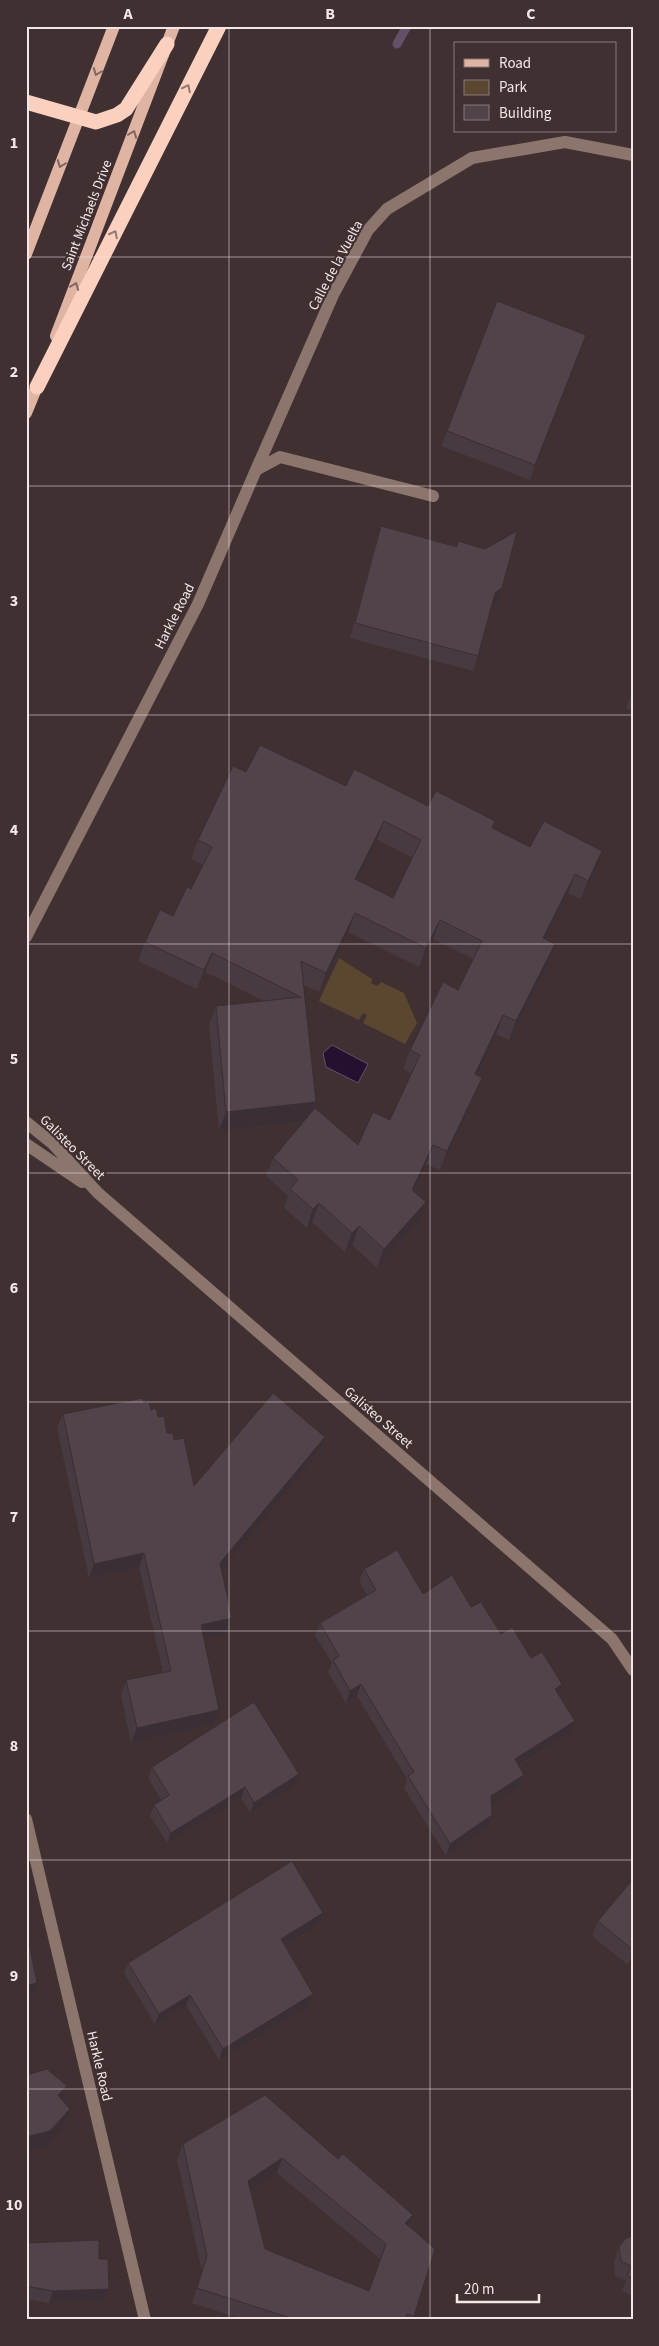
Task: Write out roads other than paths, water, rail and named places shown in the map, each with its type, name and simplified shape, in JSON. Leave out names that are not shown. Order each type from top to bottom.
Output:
[{"type":"highway","points":[[37,386],[219,26]]},
{"type":"highway","points":[[26,102],[96,122],[116,116],[126,109],[167,44]]},
{"type":"main road","points":[[26,254],[114,26]]},
{"type":"main road","name":"Saint Michaels Drive","points":[[26,414],[174,26]]},
{"type":"street","name":"Calle de la Vuelta","points":[[256,470],[333,294],[368,230],[387,209],[472,158],[564,142],[633,155]]},
{"type":"street","points":[[256,470],[280,457],[434,496]]},
{"type":"street","name":"Harkle Road","points":[[26,937],[198,604],[256,470]]},
{"type":"street","name":"Galisteo Street","points":[[26,1122],[52,1143],[98,1193],[612,1639],[633,1670]]},
{"type":"street","name":"Galisteo Street","points":[[26,1144],[98,1193]]},
{"type":"street","name":"Harkle Road","points":[[26,1819],[145,2320]]},
{"type":"waterway","points":[[397,44],[407,26]]}]
